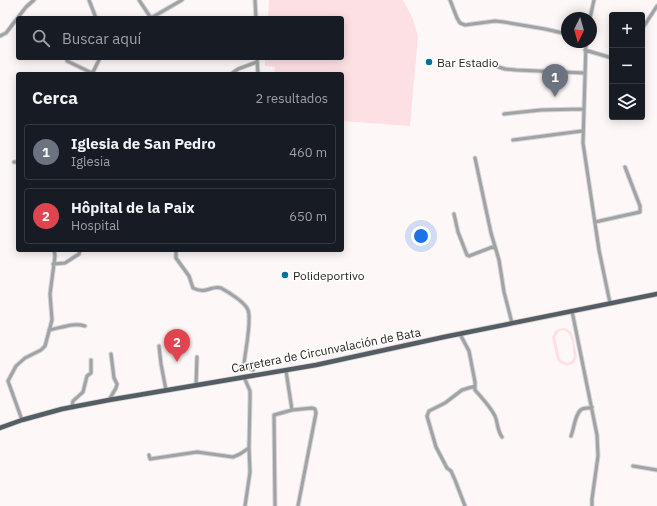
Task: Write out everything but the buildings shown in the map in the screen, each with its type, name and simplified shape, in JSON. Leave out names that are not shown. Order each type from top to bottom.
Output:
[{"type":"main road","name":"Carretera de Circunvalación de Bata","points":[[0,428],[22,420],[72,407],[354,357],[572,310],[657,294]]},
{"type":"street","points":[[20,16],[34,0]]},
{"type":"street","points":[[89,0],[95,16]]},
{"type":"street","points":[[139,0],[150,16]]},
{"type":"street","points":[[154,16],[182,0]]},
{"type":"street","points":[[255,0],[256,16]]},
{"type":"street","points":[[450,0],[456,18],[460,23],[465,25],[495,21],[561,33]]},
{"type":"street","points":[[591,12],[594,0]]},
{"type":"street","points":[[645,24],[657,6]]},
{"type":"street","points":[[0,36],[6,33],[16,20]]},
{"type":"street","points":[[609,57],[585,50],[582,131],[595,222],[610,304]]},
{"type":"street","points":[[93,72],[99,60]]},
{"type":"street","points":[[234,72],[257,60],[258,72]]},
{"type":"street","points":[[66,61],[88,72]]},
{"type":"street","points":[[486,63],[505,69],[585,73]]},
{"type":"street","points":[[504,114],[583,108]]},
{"type":"street","points":[[513,140],[582,131]]},
{"type":"street","points":[[475,158],[512,323]]},
{"type":"street","points":[[595,222],[640,212],[640,206],[625,167]]},
{"type":"street","points":[[454,214],[458,232],[466,255],[469,256],[495,246]]},
{"type":"street","points":[[22,420],[16,400],[8,384],[8,379],[14,368],[20,362],[44,348],[52,320],[50,294],[54,252]]},
{"type":"street","points":[[53,264],[67,262],[79,254],[80,252]]},
{"type":"street","points":[[176,252],[176,258],[189,276],[193,288],[203,291],[218,287],[221,288],[243,304],[248,310],[249,322],[244,364],[253,370]]},
{"type":"street","points":[[572,310],[598,444],[592,506]]},
{"type":"street","points":[[49,330],[72,324],[80,324],[85,326]]},
{"type":"street","points":[[460,334],[469,351],[475,382],[475,390],[495,415],[498,430],[502,437]]},
{"type":"street","points":[[159,346],[166,390]]},
{"type":"street","points":[[109,400],[116,388],[111,354]]},
{"type":"street","points":[[196,385],[197,357]]},
{"type":"street","points":[[72,407],[73,401],[83,392],[87,376],[91,373],[90,360]]},
{"type":"street","points":[[286,370],[292,410]]},
{"type":"street","points":[[244,377],[250,391],[250,472],[245,506]]},
{"type":"street","points":[[465,506],[455,480],[447,468],[431,436],[427,414],[429,411],[445,403],[462,390],[475,386]]},
{"type":"street","points":[[571,436],[577,417],[581,410],[592,407]]},
{"type":"street","points":[[275,506],[274,415],[292,410],[312,408],[315,409],[316,412],[298,506]]},
{"type":"street","points":[[149,455],[150,459],[190,452],[202,452],[232,457],[249,448]]},
{"type":"street","points":[[633,466],[657,470]]},
{"type":"shaded area","points":[[269,0],[403,0],[412,17],[418,36],[410,126],[344,121],[344,72],[274,72],[275,67],[265,66],[265,60],[344,60],[344,16],[268,16]]},
{"type":"shaded area","points":[[563,328],[572,333],[577,357],[574,363],[567,366],[557,360],[552,337],[555,331]],"holes":[[[559,331],[566,331],[572,340],[574,356],[572,361],[566,363],[560,359],[555,337]]]},
{"type":"place","name":"Bar Estadio","points":[[429,62]]},
{"type":"place","name":"Iglesia de San Pedro","points":[[555,97]]},
{"type":"place","name":"Polideportivo","points":[[285,275]]},
{"type":"place","name":"Hôpital de la Paix","points":[[177,362]]}]
